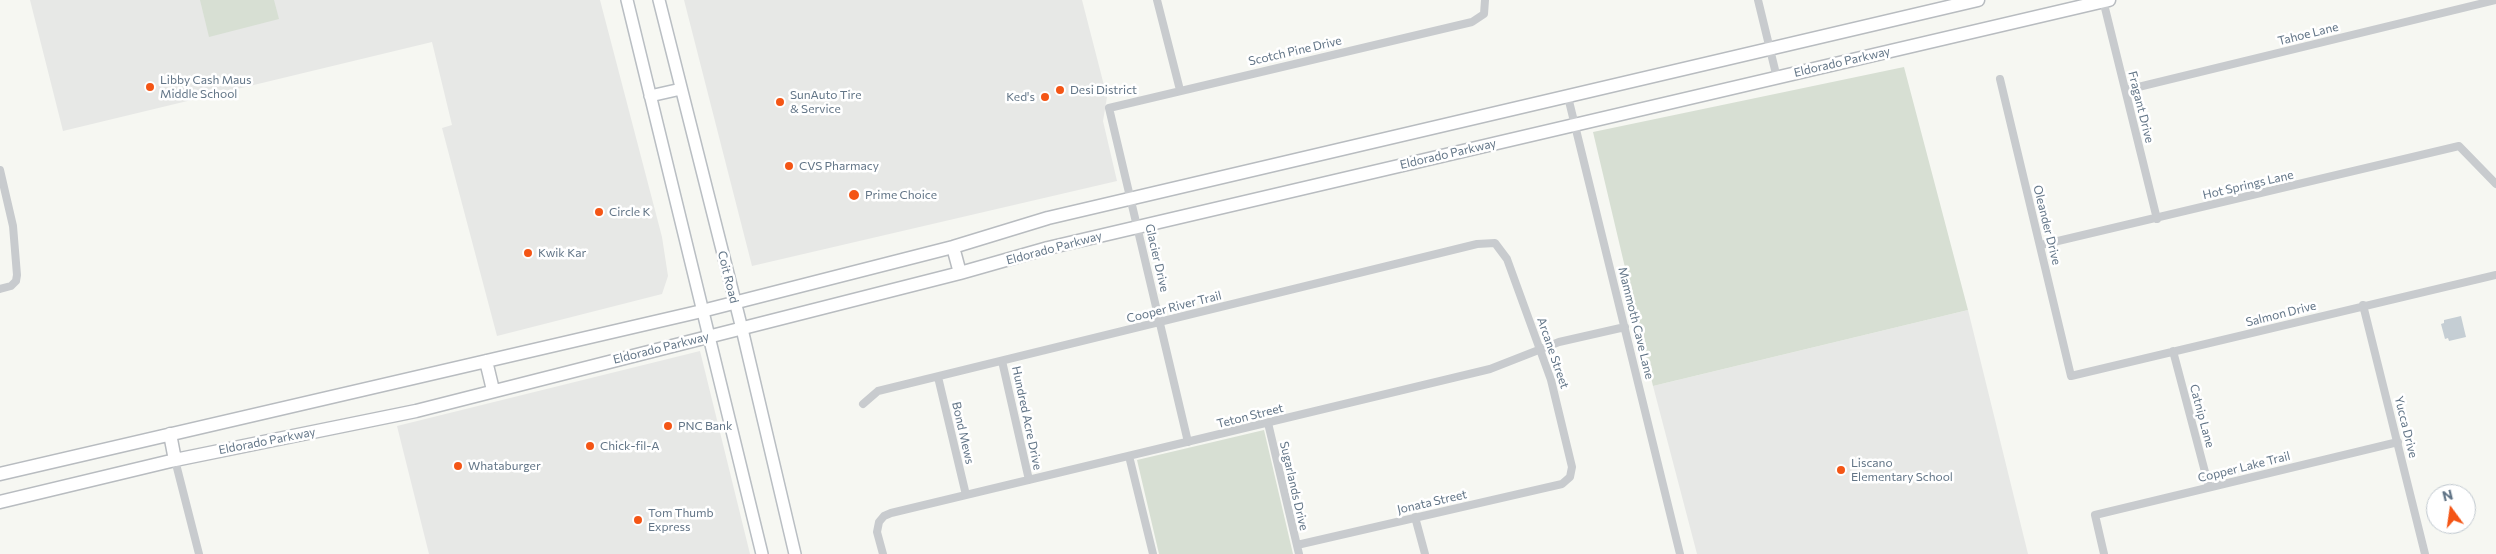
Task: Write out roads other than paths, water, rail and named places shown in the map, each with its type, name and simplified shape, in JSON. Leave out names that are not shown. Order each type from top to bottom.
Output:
[{"type":"main road","points":[[627,0],[762,554]]},
{"type":"main road","name":"Coit Road","points":[[659,0],[742,329],[795,554]]},
{"type":"main road","points":[[0,474],[702,310],[953,247],[1048,218],[1978,0]]},
{"type":"main road","name":"Eldorado Parkway","points":[[0,502],[175,460],[416,411],[1138,226],[2105,0]]},
{"type":"main road","points":[[650,96],[681,89]]},
{"type":"main road","points":[[953,247],[960,273]]},
{"type":"main road","points":[[486,361],[493,390]]},
{"type":"main road","points":[[170,434],[175,460]]},
{"type":"street","points":[[1157,0],[1180,90]]},
{"type":"street","name":"Scotch Pine Drive","points":[[1109,108],[1466,24],[1480,18],[1484,14],[1484,0]]},
{"type":"street","points":[[1758,0],[1777,78]]},
{"type":"street","name":"Fragant Drive","points":[[2105,0],[2156,219]]},
{"type":"street","name":"Tahoe Lane","points":[[2126,90],[2496,0]]},
{"type":"street","name":"Oleander Drive","points":[[2000,79],[2071,376]]},
{"type":"street","name":"Mammoth Cave Lane","points":[[1568,97],[1680,554]]},
{"type":"street","name":"Glacier Drive","points":[[1109,108],[1132,198],[1188,442]]},
{"type":"street","name":"Hot Springs Lane","points":[[2041,245],[2460,146],[2496,184]]},
{"type":"street","points":[[0,170],[13,226],[16,281],[11,286],[0,289]]},
{"type":"street","name":"Cooper River Trail","points":[[863,404],[878,391],[1477,244],[1495,243]]},
{"type":"street","name":"Arcane Street","points":[[1495,243],[1507,259],[1540,350],[1561,416],[1572,467],[1570,477]]},
{"type":"street","name":"Salmon Drive","points":[[2071,376],[2363,305],[2496,275]]},
{"type":"street","name":"Yucca Drive","points":[[2363,305],[2425,554]]},
{"type":"street","name":"Teton Street","points":[[883,554],[877,532],[879,522],[884,516],[891,513],[1490,369],[1559,342],[1625,327]]},
{"type":"street","name":"Catnip Lane","points":[[2173,351],[2209,487]]},
{"type":"street","name":"Hundred Acre Drive","points":[[1002,361],[1029,480]]},
{"type":"street","name":"Bond Mews","points":[[938,376],[966,495]]},
{"type":"street","name":"Sugarlands Drive","points":[[1268,423],[1299,554]]},
{"type":"street","name":"Copper Lake Trail","points":[[2104,554],[2095,515],[2398,442]]},
{"type":"street","points":[[1130,456],[1153,554]]},
{"type":"street","points":[[175,460],[200,554]]},
{"type":"street","name":"Jonata Street","points":[[1297,545],[1562,484],[1570,477]]},
{"type":"street","points":[[1415,517],[1425,554]]},
{"type":"place","name":"Libby Cash Maus Middle School","points":[[150,87]]},
{"type":"place","name":"Desi District","points":[[1060,90]]},
{"type":"place","name":"Ked's","points":[[1045,97]]},
{"type":"place","name":"SunAuto Tire & Service","points":[[780,102]]},
{"type":"place","name":"CVS Pharmacy","points":[[789,166]]},
{"type":"place","name":"Prime Choice","points":[[854,195]]},
{"type":"place","name":"Circle K","points":[[599,212]]},
{"type":"place","name":"Kwik Kar","points":[[528,253]]},
{"type":"place","name":"PNC Bank","points":[[668,426]]},
{"type":"place","name":"Chick-fil-A","points":[[590,446]]},
{"type":"place","name":"Whataburger","points":[[458,466]]},
{"type":"place","name":"Liscano Elementary School","points":[[1841,470]]},
{"type":"place","name":"Tom Thumb Express","points":[[638,520]]}]
